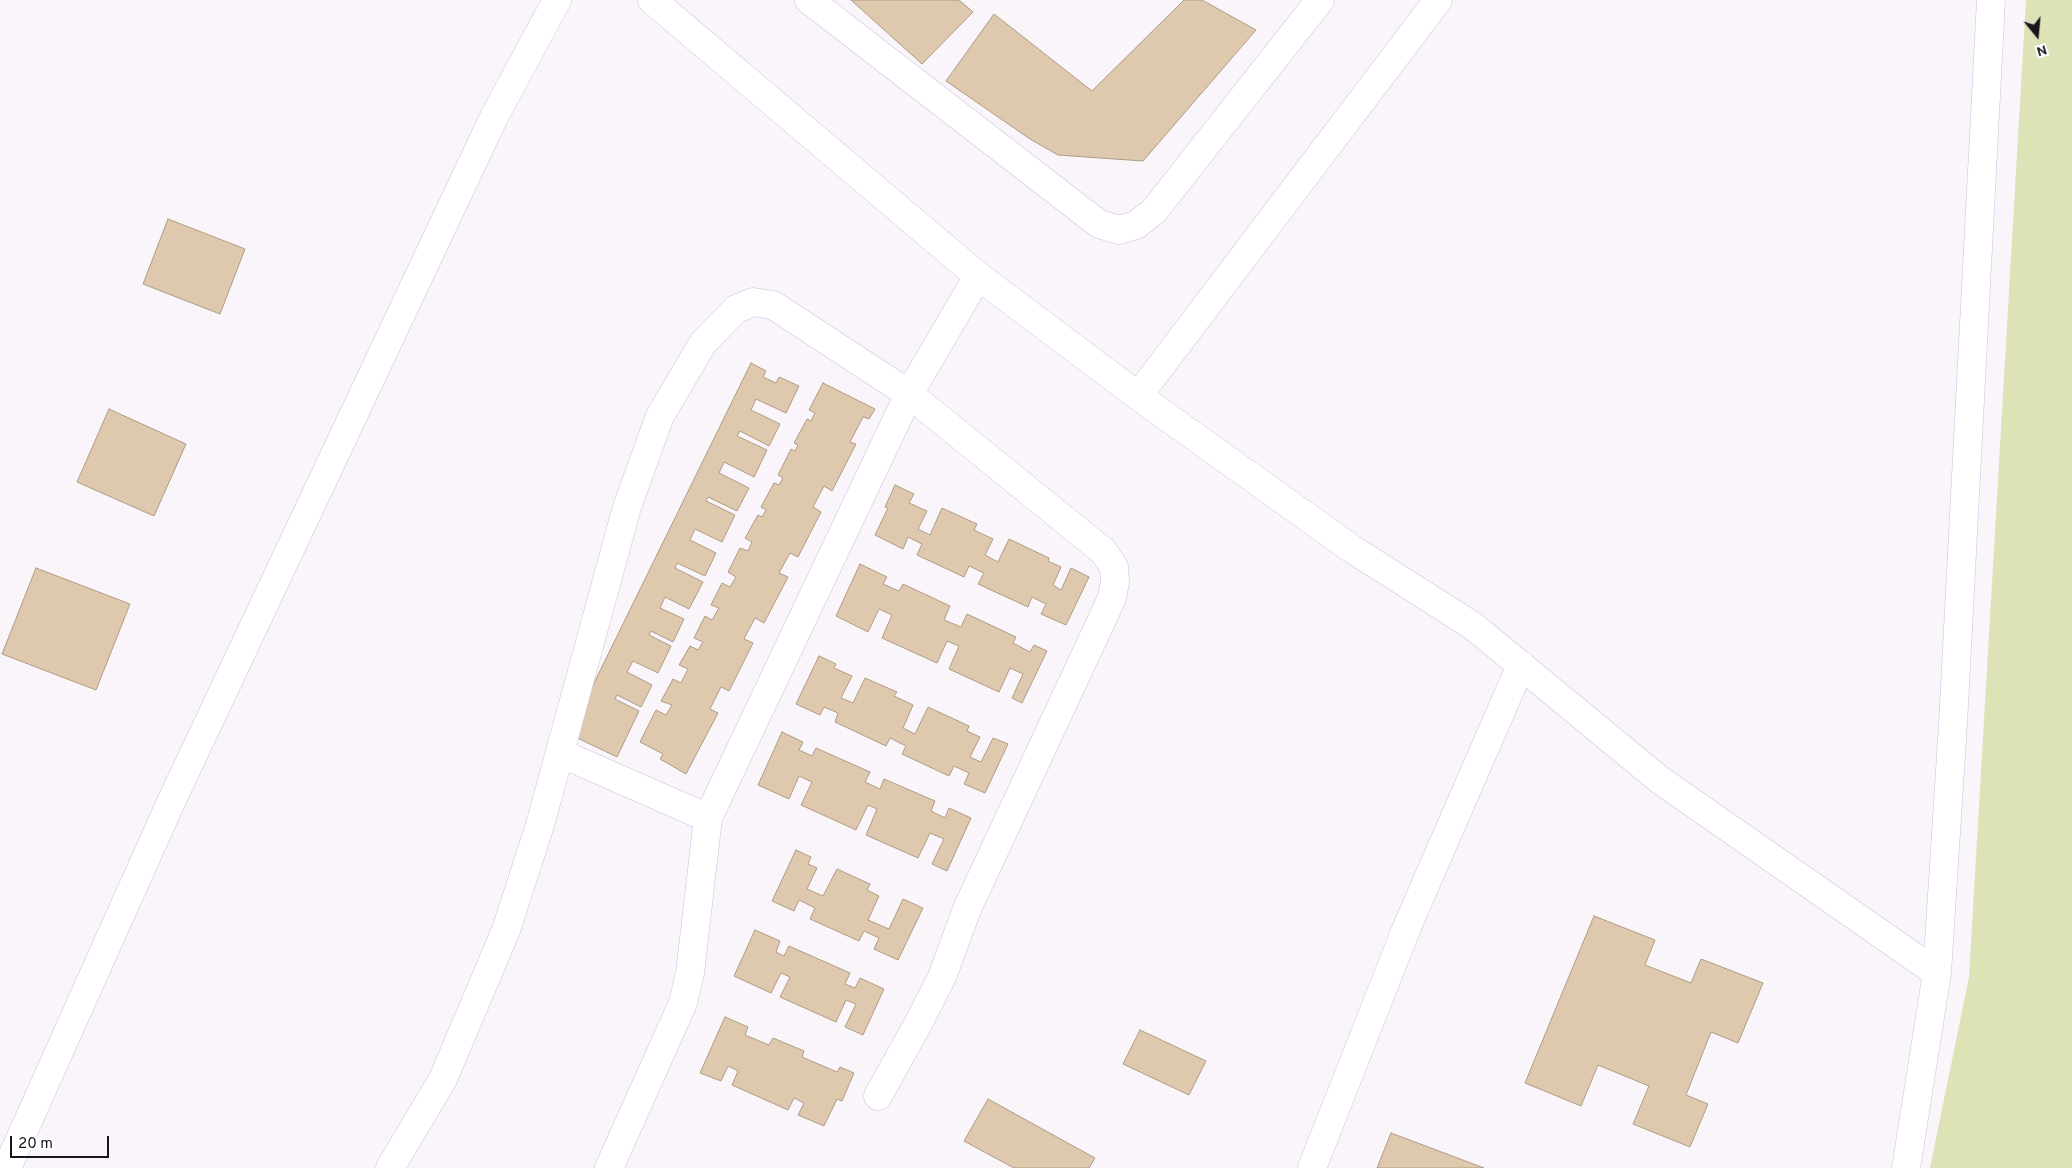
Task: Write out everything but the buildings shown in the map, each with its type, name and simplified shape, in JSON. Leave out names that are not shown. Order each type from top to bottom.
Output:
[{"type":"street","points":[[7,1168],[184,775],[494,117],[557,0]]},
{"type":"street","points":[[652,0],[978,276],[1138,396],[1352,549],[1473,626],[1660,780],[1937,973]]},
{"type":"street","points":[[809,0],[1099,224],[1119,230],[1136,225],[1154,211],[1320,0]]},
{"type":"street","points":[[1138,396],[1438,0]]},
{"type":"street","points":[[1906,1168],[1937,973],[1953,724],[1991,0]]},
{"type":"street","points":[[609,1168],[683,1003],[690,973],[708,818],[908,394],[978,276]]},
{"type":"street","points":[[390,1168],[443,1079],[506,930],[531,856],[628,507],[660,416],[703,342],[736,309],[753,302],[773,305],[908,394],[1103,551],[1114,567],[1115,582],[1112,598],[967,910],[942,977],[878,1096]]},
{"type":"street","points":[[1312,1168],[1407,928],[1520,665]]},
{"type":"street","points":[[560,753],[708,818]]},
{"type":"green space","points":[[2026,0],[2072,0],[2072,1168],[1930,1168],[1969,977]]}]
